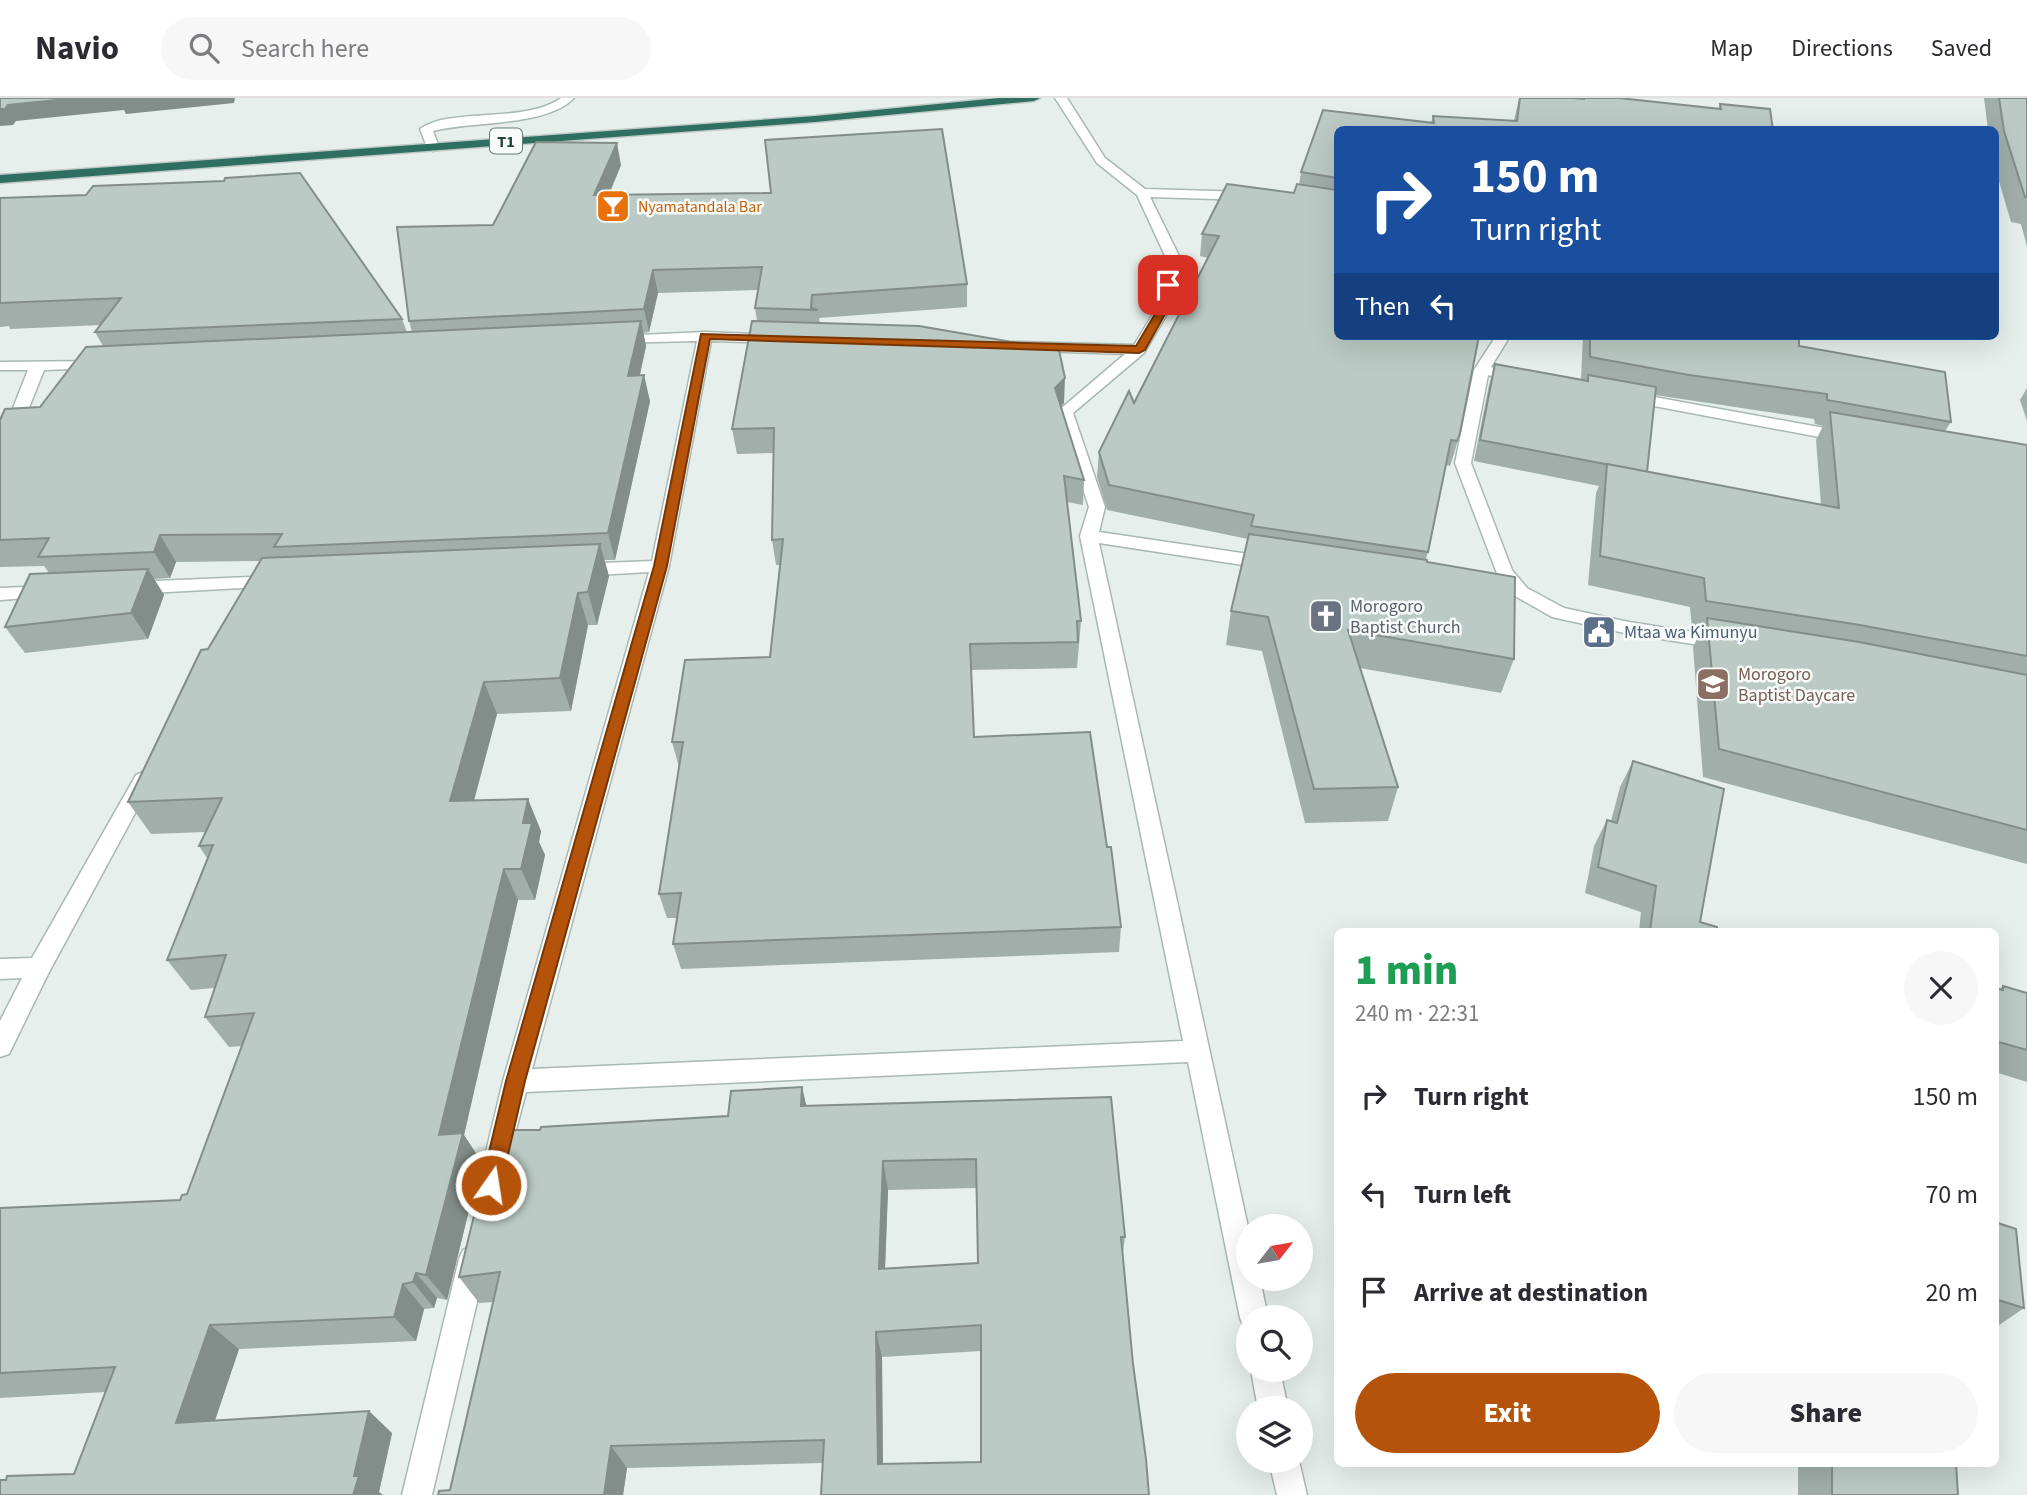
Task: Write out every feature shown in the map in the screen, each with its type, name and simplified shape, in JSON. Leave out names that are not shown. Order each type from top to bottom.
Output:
[{"type":"highway","name":"T1","points":[[0,179],[1034,98]]},
{"type":"street","points":[[433,147],[426,129],[442,124],[534,113],[559,107],[568,98]]},
{"type":"street","points":[[1061,98],[1101,160],[1142,193],[1174,260],[1163,309],[1139,350],[1065,412],[1097,507],[1089,537],[1251,1305]]},
{"type":"street","points":[[1142,193],[1262,197]]},
{"type":"street","points":[[603,341],[705,336],[786,340]]},
{"type":"street","points":[[493,1175],[516,1081],[660,566],[705,336]]},
{"type":"street","points":[[1501,340],[1482,370],[1463,463],[1504,572],[1521,592],[1559,612],[1629,628],[1749,647]]},
{"type":"street","points":[[991,345],[1139,350]]},
{"type":"street","points":[[0,461],[38,365]]},
{"type":"street","points":[[0,366],[115,365]]},
{"type":"street","points":[[1482,370],[1509,375]]},
{"type":"street","points":[[1604,393],[1863,440]]},
{"type":"street","points":[[1089,537],[1282,565]]},
{"type":"street","points":[[564,570],[660,566]]},
{"type":"street","points":[[110,589],[289,582]]},
{"type":"street","points":[[248,605],[261,583]]},
{"type":"street","points":[[0,594],[69,591]]},
{"type":"street","points":[[1496,592],[1521,592]]},
{"type":"street","points":[[0,1046],[39,968],[152,764]]},
{"type":"street","points":[[0,969],[39,968]]},
{"type":"street","points":[[516,1081],[1196,1051]]},
{"type":"street","points":[[416,1495],[477,1241]]},
{"type":"street","points":[[1287,1473],[1292,1495]]},
{"type":"building","points":[[0,98],[77,98],[8,105],[5,109],[0,109]]},
{"type":"building","points":[[1520,98],[1619,98],[1721,109],[1720,104],[1770,109],[1772,126],[1334,126],[1334,178],[1301,172],[1323,110],[1434,123],[1433,116],[1517,121]]},
{"type":"building","points":[[1999,98],[2027,98],[2027,197],[2004,131]]},
{"type":"building","points":[[942,129],[967,284],[812,295],[811,308],[818,310],[755,308],[762,267],[653,270],[644,309],[409,321],[397,227],[493,225],[536,142],[617,143],[594,195],[771,193],[765,140]]},
{"type":"building","points":[[300,173],[402,319],[95,332],[121,298],[0,303],[0,198],[86,195],[93,186],[224,181],[225,178]]},
{"type":"building","points":[[1227,184],[1294,193],[1297,184],[1334,190],[1334,340],[1478,340],[1460,433],[1457,441],[1451,440],[1428,552],[1251,526],[1254,515],[1109,485],[1099,452],[1129,391],[1134,403],[1219,236],[1202,234]]},
{"type":"building","points":[[641,321],[628,376],[644,375],[608,533],[274,547],[282,534],[160,535],[154,552],[38,557],[49,538],[0,540],[0,420],[5,409],[40,407],[86,347]]},
{"type":"building","points":[[752,321],[919,326],[1059,350],[1065,378],[1055,388],[1084,480],[1064,476],[1081,621],[1077,621],[1078,642],[970,644],[974,737],[1090,732],[1107,847],[1111,847],[1121,927],[673,944],[681,893],[659,894],[683,742],[672,742],[685,660],[770,657],[783,539],[772,540],[774,428],[732,429]]},
{"type":"building","points":[[1590,340],[1799,340],[1799,346],[1945,372],[1951,422],[1827,400],[1827,394],[1689,375],[1590,357]]},
{"type":"building","points":[[1495,364],[1588,381],[1588,375],[1656,387],[1647,472],[1480,440]]},
{"type":"building","points":[[1830,412],[2027,445],[2027,656],[1860,625],[1706,601],[1704,578],[1600,556],[1607,464],[1839,508]]},
{"type":"building","points":[[1249,534],[1427,560],[1515,577],[1514,659],[1348,630],[1398,787],[1314,789],[1268,617],[1231,611]]},
{"type":"building","points":[[600,544],[588,592],[578,593],[560,678],[484,682],[450,801],[528,799],[523,823],[532,823],[521,869],[504,869],[439,1135],[463,1133],[426,1275],[416,1273],[413,1282],[403,1284],[394,1317],[210,1325],[176,1423],[369,1411],[354,1476],[359,1476],[353,1495],[0,1495],[0,1480],[6,1480],[7,1476],[74,1474],[115,1367],[0,1373],[0,1208],[180,1200],[182,1195],[187,1194],[254,1013],[205,1017],[226,955],[167,960],[213,845],[199,846],[222,798],[128,802],[201,650],[208,649],[262,558]]},
{"type":"building","points":[[148,569],[131,613],[5,627],[30,574]]},
{"type":"building","points":[[1707,618],[1859,642],[2027,675],[2027,830],[1719,749]]},
{"type":"building","points":[[1633,761],[1724,789],[1700,922],[1717,928],[1650,928],[1656,886],[1598,867],[1607,820],[1617,823]]},
{"type":"building","points":[[2003,986],[2027,993],[2027,1050],[1999,1042],[1999,989],[2003,990]]},
{"type":"building","points":[[802,1087],[801,1106],[1111,1097],[1125,1237],[1121,1237],[1133,1364],[1149,1495],[821,1495],[824,1440],[611,1446],[604,1495],[438,1495],[439,1491],[450,1490],[500,1272],[459,1277],[495,1130],[540,1130],[541,1127],[728,1116],[731,1091]],"holes":[[[976,1159],[978,1263],[879,1269],[883,1161]],[[981,1325],[981,1462],[878,1464],[876,1332]]]},
{"type":"building","points":[[1999,1223],[2016,1229],[2024,1308],[1999,1300]]},
{"type":"building","points":[[1832,1467],[1956,1467],[1958,1495],[1832,1495]]},
{"type":"place","name":"Nyamatandala Bar","points":[[613,206]]},
{"type":"place","name":"Morogoro Baptist Church","points":[[1326,616]]},
{"type":"place","name":"Mtaa wa Kimunyu","points":[[1599,632]]},
{"type":"place","name":"Morogoro Baptist Daycare","points":[[1713,684]]},
{"type":"route","points":[[491,1185],[516,1081],[660,566],[705,336],[1139,350],[1163,309],[1168,285]]}]
